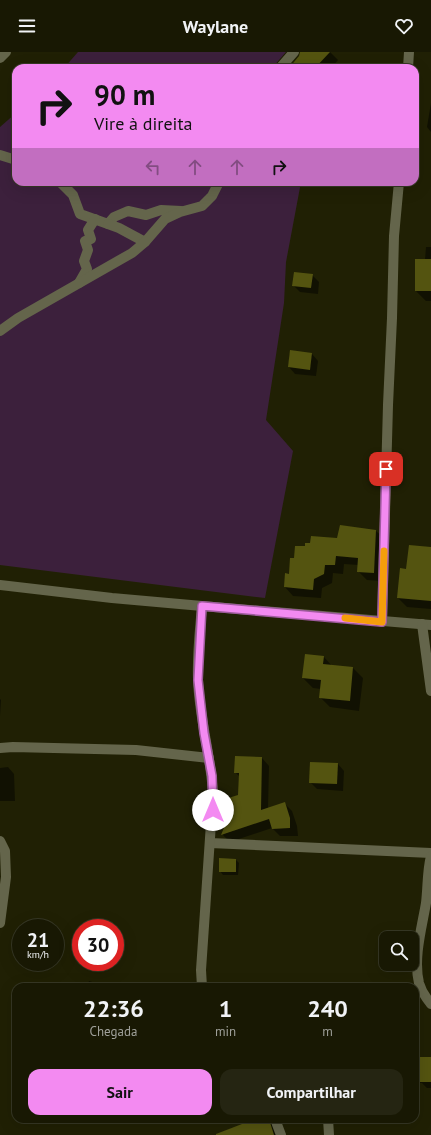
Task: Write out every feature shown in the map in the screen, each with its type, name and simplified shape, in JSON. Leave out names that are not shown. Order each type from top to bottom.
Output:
[{"type":"street","points":[[0,58],[6,52]]},
{"type":"street","points":[[284,64],[294,52]]},
{"type":"street","points":[[408,64],[410,52]]},
{"type":"street","points":[[0,154],[12,158]]},
{"type":"street","points":[[64,186],[73,195],[80,214],[119,228],[145,242]]},
{"type":"street","points":[[0,331],[18,318],[132,253],[145,242],[165,219],[180,212],[202,206],[212,196],[217,186]]},
{"type":"street","points":[[382,622],[394,236],[398,186]]},
{"type":"street","points":[[108,224],[114,217],[128,211],[146,215],[161,210],[185,211]]},
{"type":"street","points":[[79,283],[87,270],[84,261],[88,250],[85,241],[91,239],[88,230],[95,219]]},
{"type":"street","points":[[0,585],[112,598],[382,622],[426,624],[431,691]]},
{"type":"street","points":[[202,606],[198,680],[204,733],[212,776],[213,794],[201,963],[202,983]]},
{"type":"street","points":[[0,748],[136,750],[209,758]]},
{"type":"street","points":[[0,841],[5,851],[6,877],[0,923]]},
{"type":"street","points":[[210,843],[431,855],[426,902],[417,958],[419,983],[431,1004]]},
{"type":"street","points":[[276,1123],[281,1135]]},
{"type":"street","points":[[328,1123],[329,1135]]},
{"type":"shaded area","points":[[78,52],[286,52],[276,64],[68,64]]},
{"type":"shaded area","points":[[12,116],[12,186],[300,186],[286,262],[284,303],[266,420],[293,451],[265,598],[0,565],[0,127]]},
{"type":"building","points":[[300,52],[330,52],[319,64],[292,64],[299,56]]},
{"type":"building","points":[[415,259],[431,259],[431,291],[415,291]]},
{"type":"building","points":[[294,272],[313,274],[311,288],[292,286]]},
{"type":"building","points":[[290,350],[312,353],[310,370],[288,367]]},
{"type":"building","points":[[340,525],[376,530],[374,573],[357,572],[358,558],[336,556],[335,565],[325,565],[324,574],[314,579],[313,590],[284,587],[285,573],[289,574],[290,558],[294,558],[295,546],[305,546],[305,543],[310,543],[311,536],[337,538]]},
{"type":"building","points":[[409,545],[431,547],[431,601],[397,598],[400,568],[406,569]]},
{"type":"building","points":[[305,654],[324,656],[323,664],[353,667],[350,701],[319,698],[321,680],[302,678]]},
{"type":"building","points":[[235,756],[262,757],[261,810],[285,802],[290,818],[290,828],[272,829],[269,819],[221,835],[228,818],[222,800],[238,795],[239,773],[234,773]]},
{"type":"building","points":[[310,762],[338,763],[337,784],[309,783]]},
{"type":"building","points":[[219,858],[236,859],[236,872],[219,872]]},
{"type":"building","points":[[419,1057],[431,1057],[431,1082],[419,1082]]},
{"type":"building","points":[[245,1123],[270,1123],[274,1135],[216,1135]]},
{"type":"slow traffic","points":[[345,618],[382,622],[384,551]]},
{"type":"route","points":[[213,810],[212,776],[204,733],[198,680],[202,606],[382,622],[386,469]]}]
